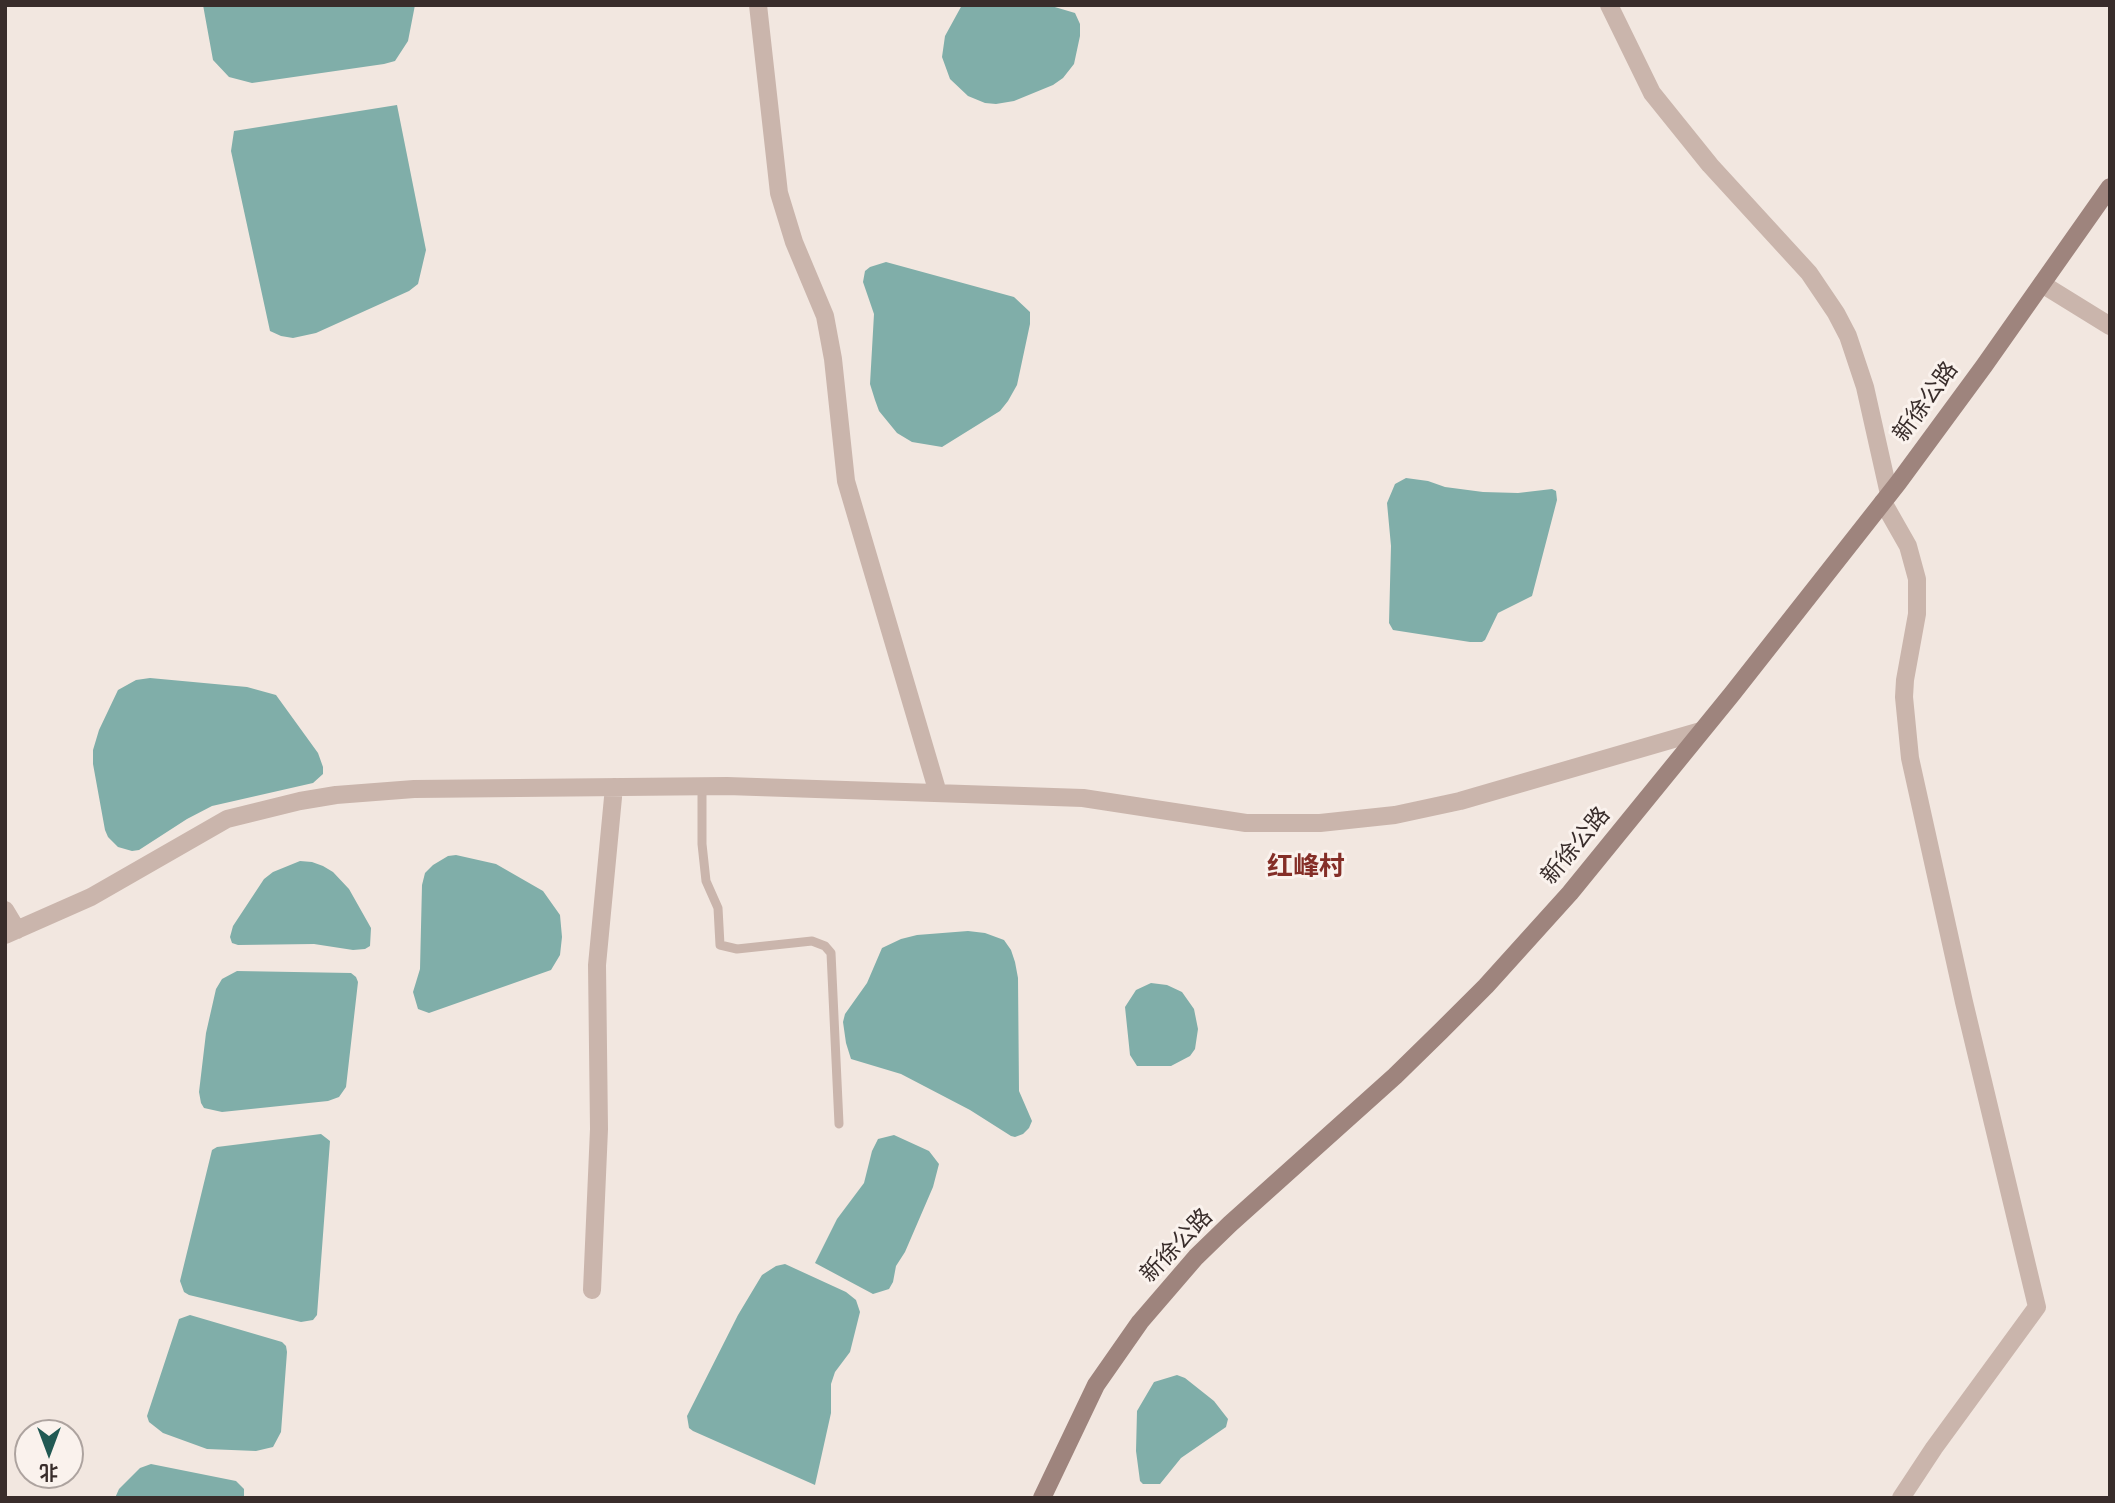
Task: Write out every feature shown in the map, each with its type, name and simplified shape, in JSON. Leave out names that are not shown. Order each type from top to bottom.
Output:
[{"type":"main road","name":"新徐公路","points":[[1042,1498],[1096,1385],[1140,1322],[1230,1224],[1395,1076],[1486,986],[1578,883],[1816,589],[1886,498],[2110,187]]},
{"type":"street","points":[[758,5],[779,192],[805,270],[825,316],[833,359],[846,481],[938,793]]},
{"type":"street","points":[[1609,5],[1652,93],[1710,166],[1809,273],[1836,313],[1848,337],[1865,387],[1886,498],[1908,546],[1917,579],[1917,614],[1904,697],[1910,758],[1964,1002],[2037,1307],[1934,1448],[1901,1498]]},
{"type":"street","points":[[2042,284],[2110,326]]},
{"type":"street","points":[[5,911],[11,932],[91,897],[227,819],[312,799],[375,790],[702,786],[1083,798],[1247,823],[1320,823],[1395,815],[1449,803],[1701,731]]},
{"type":"street","points":[[592,1290],[599,1129],[597,965],[614,787]]},
{"type":"lane","points":[[702,786],[706,881],[719,908],[720,945],[737,949],[812,941],[825,946],[831,953],[839,1124]]},
{"type":"water","points":[[203,5],[415,5],[408,41],[395,61],[252,83],[229,77],[213,60]]},
{"type":"water","points":[[962,5],[1048,5],[1075,13],[1080,24],[1080,36],[1074,64],[1063,78],[1053,85],[1014,101],[985,103],[968,96],[950,79],[942,57],[945,36]]},
{"type":"water","points":[[397,105],[426,250],[418,284],[409,291],[316,333],[293,338],[270,331],[231,151],[234,131]]},
{"type":"water","points":[[886,262],[1014,297],[1030,312],[1030,324],[1017,385],[1008,401],[1000,411],[942,447],[912,442],[897,433],[879,411],[870,384],[874,314],[863,282],[865,271]]},
{"type":"water","points":[[1406,478],[1483,492],[1556,491],[1557,500],[1532,596],[1498,613],[1482,642],[1393,630],[1389,623],[1391,546],[1387,503],[1395,484]]},
{"type":"water","points":[[150,678],[247,687],[276,695],[318,753],[323,774],[313,783],[212,806],[139,850],[118,847],[105,830],[93,750],[99,730],[118,690],[136,680]]},
{"type":"water","points":[[456,855],[496,864],[543,891],[560,915],[560,955],[551,970],[429,1013],[418,1009],[413,992],[420,969],[422,885],[425,873],[433,865],[448,856]]},
{"type":"water","points":[[300,861],[323,866],[333,872],[349,889],[371,928],[370,946],[353,950],[314,944],[232,943],[230,937],[233,926],[264,879],[273,872]]},
{"type":"water","points":[[968,931],[985,933],[1004,940],[1015,962],[1018,978],[1019,1091],[1032,1121],[1023,1134],[1015,1137],[901,1074],[851,1059],[846,1043],[843,1022],[845,1014],[867,983],[882,948],[917,935]]},
{"type":"water","points":[[237,971],[351,973],[356,977],[358,982],[346,1087],[339,1097],[328,1101],[222,1112],[204,1108],[199,1092],[206,1033],[216,989],[222,979]]},
{"type":"water","points":[[1151,983],[1167,985],[1182,992],[1194,1009],[1198,1029],[1195,1049],[1190,1056],[1171,1066],[1137,1066],[1130,1055],[1125,1007],[1136,990]]},
{"type":"water","points":[[321,1134],[330,1141],[317,1315],[313,1320],[301,1322],[184,1292],[180,1281],[212,1150],[217,1147]]},
{"type":"water","points":[[894,1135],[929,1151],[939,1164],[933,1187],[905,1252],[896,1266],[893,1282],[889,1289],[873,1294],[815,1263],[837,1219],[864,1183],[878,1139]]},
{"type":"water","points":[[785,1264],[846,1292],[856,1300],[860,1312],[850,1352],[835,1372],[831,1384],[831,1413],[815,1485],[693,1431],[689,1428],[687,1416],[738,1315],[762,1275]]},
{"type":"water","points":[[190,1315],[282,1342],[286,1346],[281,1432],[273,1447],[256,1451],[207,1449],[163,1433],[149,1422],[147,1416],[179,1319]]},
{"type":"water","points":[[1177,1375],[1185,1378],[1214,1401],[1228,1419],[1226,1427],[1181,1458],[1160,1484],[1143,1484],[1140,1481],[1136,1451],[1137,1411],[1154,1382]]},
{"type":"water","points":[[151,1464],[236,1481],[244,1489],[244,1498],[115,1498],[119,1489],[140,1468]]},
{"type":"district","name":"红峰村","points":[[1306,868]]}]
